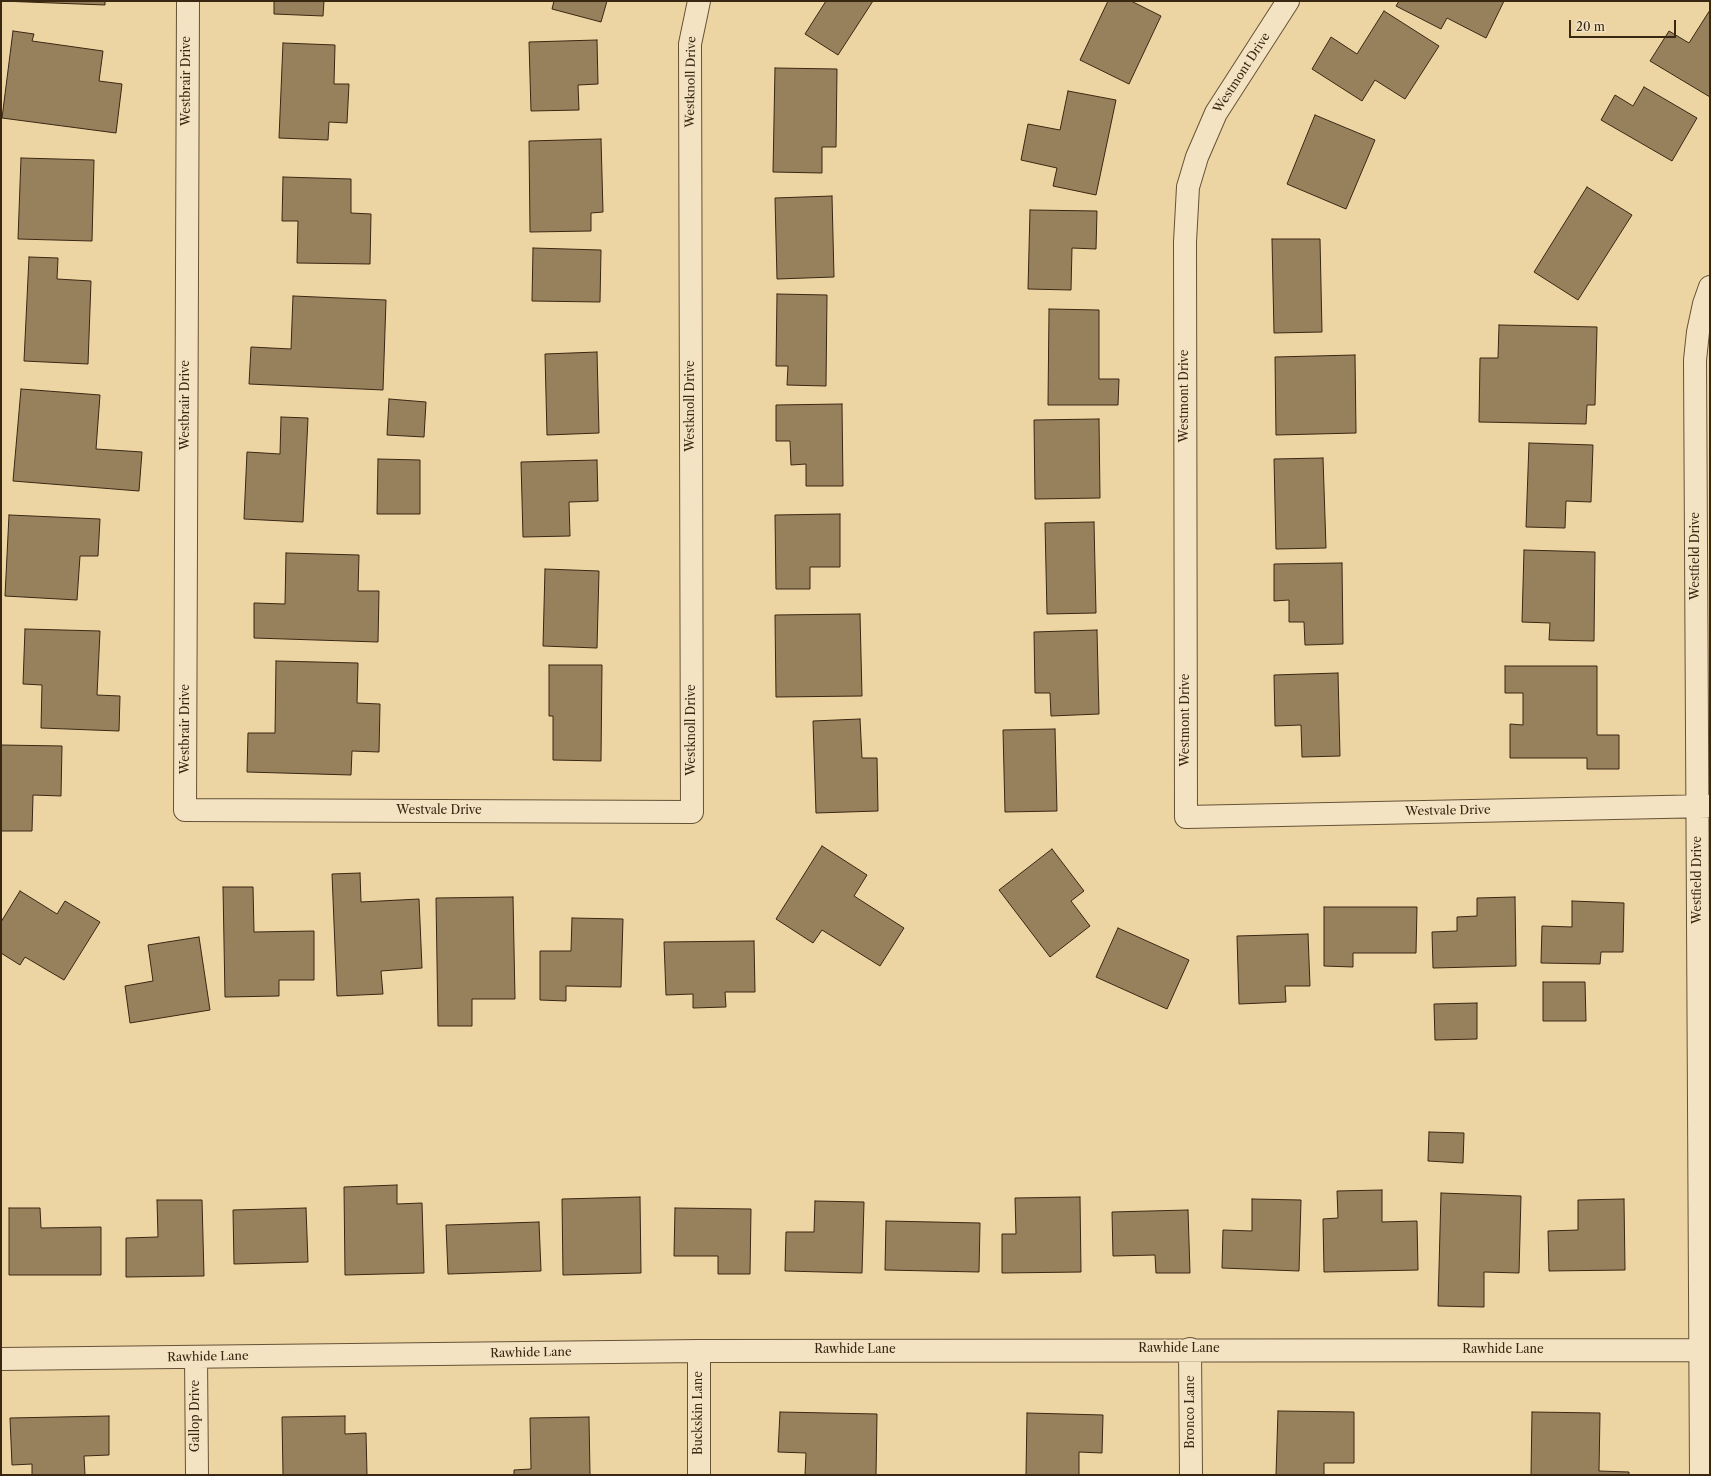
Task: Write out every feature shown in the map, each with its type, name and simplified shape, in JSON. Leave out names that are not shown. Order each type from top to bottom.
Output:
[{"type":"street","name":"Westbrair Drive","points":[[185,810],[188,1]]},
{"type":"street","name":"Westknoll Drive","points":[[692,812],[690,44],[699,1]]},
{"type":"street","name":"Westmont Drive","points":[[1186,817],[1185,242],[1188,187],[1197,157],[1216,113],[1288,1]]},
{"type":"street","name":"Westfield Drive","points":[[1701,1475],[1705,1350],[1704,806],[1695,360],[1698,332],[1704,304],[1710,288]]},
{"type":"street","name":"Westvale Drive","points":[[1186,817],[1704,806]]},
{"type":"street","name":"Westvale Drive","points":[[185,810],[692,812]]},
{"type":"street","name":"Rawhide Lane","points":[[1,1359],[699,1351],[1190,1349],[1705,1350]]},
{"type":"street","name":"Bronco Lane","points":[[1190,1349],[1191,1475]]},
{"type":"street","name":"Buckskin Lane","points":[[699,1351],[699,1475]]},
{"type":"street","name":"Gallop Drive","points":[[196,1357],[197,1475]]},
{"type":"building","points":[[1,1],[105,1],[105,5]]},
{"type":"building","points":[[274,1],[324,1],[323,16],[274,14]]},
{"type":"building","points":[[554,1],[607,1],[601,22],[552,9]]},
{"type":"building","points":[[826,1],[873,1],[838,55],[805,34]]},
{"type":"building","points":[[1108,1],[1131,1],[1161,16],[1129,84],[1080,60]]},
{"type":"building","points":[[1399,1],[1504,1],[1486,38],[1447,18],[1441,29],[1396,6]]},
{"type":"building","points":[[1710,10],[1710,97],[1650,61],[1669,31],[1689,43]]},
{"type":"building","points":[[1384,11],[1439,46],[1405,99],[1375,80],[1362,101],[1312,69],[1331,37],[1357,54]]},
{"type":"building","points":[[13,31],[34,34],[32,41],[103,51],[99,81],[122,84],[116,133],[2,118]]},
{"type":"building","points":[[597,40],[598,84],[578,85],[579,110],[531,111],[529,42]]},
{"type":"building","points":[[283,43],[335,45],[334,84],[349,84],[347,123],[329,122],[328,140],[279,138]]},
{"type":"building","points":[[775,68],[837,69],[836,147],[822,147],[822,173],[773,172]]},
{"type":"building","points":[[1644,87],[1697,118],[1672,161],[1601,120],[1615,95],[1633,106]]},
{"type":"building","points":[[1068,91],[1116,100],[1096,195],[1053,186],[1057,168],[1021,160],[1028,124],[1060,130]]},
{"type":"building","points":[[1315,115],[1375,140],[1346,209],[1287,184]]},
{"type":"building","points":[[601,139],[603,212],[591,213],[591,231],[530,232],[529,141]]},
{"type":"building","points":[[21,158],[94,160],[92,241],[18,239]]},
{"type":"building","points":[[283,177],[351,179],[351,213],[371,214],[370,264],[297,263],[298,221],[282,221]]},
{"type":"building","points":[[1587,187],[1632,215],[1578,300],[1534,272]]},
{"type":"building","points":[[832,196],[834,277],[777,279],[775,198]]},
{"type":"building","points":[[1030,210],[1097,211],[1096,249],[1072,248],[1071,290],[1028,289]]},
{"type":"building","points":[[1272,239],[1320,239],[1322,332],[1274,333]]},
{"type":"building","points":[[533,248],[601,250],[600,302],[532,301]]},
{"type":"building","points":[[29,257],[58,258],[57,279],[91,281],[88,364],[24,361]]},
{"type":"building","points":[[777,294],[827,295],[826,386],[787,385],[788,366],[776,366]]},
{"type":"building","points":[[293,296],[386,300],[383,390],[249,384],[251,347],[291,349]]},
{"type":"building","points":[[1049,309],[1099,310],[1099,379],[1119,379],[1118,405],[1048,405]]},
{"type":"building","points":[[1499,325],[1597,327],[1595,405],[1587,405],[1586,424],[1479,422],[1480,358],[1498,358]]},
{"type":"building","points":[[597,352],[599,433],[547,435],[545,354]]},
{"type":"building","points":[[1355,355],[1356,433],[1276,435],[1275,357]]},
{"type":"building","points":[[21,389],[100,395],[96,449],[142,452],[139,491],[13,481]]},
{"type":"building","points":[[389,399],[426,402],[424,437],[387,435]]},
{"type":"building","points":[[842,404],[843,486],[806,486],[806,464],[791,465],[790,441],[776,441],[776,405]]},
{"type":"building","points":[[281,417],[308,418],[303,522],[244,519],[247,452],[280,454]]},
{"type":"building","points":[[1099,419],[1100,498],[1035,499],[1034,420]]},
{"type":"building","points":[[1529,443],[1593,445],[1591,502],[1566,501],[1565,528],[1526,527]]},
{"type":"building","points":[[1323,458],[1326,548],[1276,549],[1274,459]]},
{"type":"building","points":[[378,459],[420,460],[420,514],[377,514]]},
{"type":"building","points":[[597,460],[598,501],[569,502],[570,536],[523,537],[521,462]]},
{"type":"building","points":[[840,514],[840,567],[810,567],[810,589],[776,589],[775,515]]},
{"type":"building","points":[[9,515],[100,519],[98,556],[80,556],[77,600],[5,596]]},
{"type":"building","points":[[1094,522],[1096,613],[1047,614],[1045,523]]},
{"type":"building","points":[[1524,550],[1595,552],[1594,641],[1549,640],[1550,623],[1522,622]]},
{"type":"building","points":[[286,553],[359,555],[358,591],[379,591],[378,642],[254,638],[254,603],[285,604]]},
{"type":"building","points":[[1342,563],[1343,644],[1305,645],[1304,622],[1289,622],[1289,600],[1274,601],[1274,564]]},
{"type":"building","points":[[545,569],[599,571],[597,648],[543,646]]},
{"type":"building","points":[[860,614],[862,696],[776,697],[775,615]]},
{"type":"building","points":[[25,629],[100,631],[97,695],[120,696],[119,731],[41,728],[42,685],[23,684]]},
{"type":"building","points":[[1097,630],[1099,714],[1051,716],[1050,693],[1035,693],[1034,632]]},
{"type":"building","points":[[276,661],[358,663],[357,703],[380,704],[379,752],[352,751],[351,775],[247,772],[248,733],[275,733]]},
{"type":"building","points":[[549,665],[602,665],[601,761],[553,760],[553,716],[549,716]]},
{"type":"building","points":[[1505,666],[1597,666],[1597,735],[1619,735],[1619,769],[1587,769],[1587,758],[1510,758],[1510,724],[1523,725],[1523,693],[1505,693]]},
{"type":"building","points":[[1338,673],[1340,756],[1302,757],[1301,725],[1275,726],[1274,675]]},
{"type":"building","points":[[860,719],[862,758],[877,758],[878,811],[816,813],[813,721]]},
{"type":"building","points":[[1055,729],[1057,811],[1005,812],[1003,730]]},
{"type":"building","points":[[1,745],[62,746],[61,796],[33,795],[32,831],[1,831]]},
{"type":"building","points":[[822,846],[867,875],[854,896],[904,928],[880,966],[822,930],[813,943],[776,919]]},
{"type":"building","points":[[1052,849],[1084,891],[1071,901],[1090,926],[1050,957],[999,890]]},
{"type":"building","points":[[360,873],[361,902],[419,899],[422,968],[381,971],[383,994],[337,996],[332,874]]},
{"type":"building","points":[[223,887],[253,887],[254,932],[314,931],[314,980],[279,980],[279,996],[225,997]]},
{"type":"building","points":[[20,891],[57,914],[65,901],[100,922],[64,980],[25,957],[20,965],[1,953],[1,922]]},
{"type":"building","points":[[513,897],[515,999],[472,999],[472,1026],[438,1026],[436,898]]},
{"type":"building","points":[[1515,897],[1516,966],[1433,968],[1432,932],[1457,931],[1457,917],[1477,916],[1477,898]]},
{"type":"building","points":[[1572,901],[1624,903],[1623,952],[1601,952],[1600,964],[1541,963],[1542,926],[1572,927]]},
{"type":"building","points":[[1324,907],[1417,907],[1416,953],[1353,953],[1353,967],[1324,966]]},
{"type":"building","points":[[572,918],[623,919],[621,987],[566,986],[566,1001],[540,1000],[540,951],[571,951]]},
{"type":"building","points":[[1118,928],[1189,960],[1167,1009],[1096,977]]},
{"type":"building","points":[[1308,934],[1310,986],[1285,986],[1286,1002],[1239,1004],[1237,936]]},
{"type":"building","points":[[199,937],[210,1010],[130,1023],[125,986],[153,981],[148,945]]},
{"type":"building","points":[[754,941],[755,992],[725,992],[726,1007],[693,1008],[693,994],[666,995],[664,942]]},
{"type":"building","points":[[1543,982],[1585,982],[1586,1021],[1543,1021]]},
{"type":"building","points":[[1477,1003],[1477,1039],[1435,1040],[1434,1004]]},
{"type":"building","points":[[1429,1132],[1464,1133],[1463,1163],[1428,1161]]},
{"type":"building","points":[[397,1185],[397,1204],[422,1203],[424,1273],[345,1275],[344,1187]]},
{"type":"building","points":[[1382,1190],[1382,1222],[1417,1221],[1418,1270],[1324,1272],[1323,1219],[1338,1218],[1337,1191]]},
{"type":"building","points":[[1441,1193],[1521,1196],[1519,1273],[1484,1272],[1484,1307],[1438,1306]]},
{"type":"building","points":[[640,1197],[641,1273],[563,1275],[562,1199]]},
{"type":"building","points":[[1080,1197],[1081,1272],[1002,1273],[1002,1234],[1016,1234],[1015,1198]]},
{"type":"building","points":[[1252,1199],[1301,1200],[1299,1271],[1222,1268],[1223,1230],[1252,1231]]},
{"type":"building","points":[[1624,1199],[1625,1270],[1549,1271],[1548,1231],[1578,1230],[1578,1200]]},
{"type":"building","points":[[157,1200],[202,1200],[204,1276],[126,1277],[126,1238],[158,1237]]},
{"type":"building","points":[[815,1201],[864,1202],[862,1273],[785,1271],[786,1232],[814,1232]]},
{"type":"building","points":[[9,1208],[40,1208],[41,1228],[101,1227],[101,1275],[9,1275]]},
{"type":"building","points":[[306,1208],[308,1262],[234,1264],[233,1210]]},
{"type":"building","points":[[675,1208],[751,1209],[750,1274],[718,1274],[718,1256],[674,1256]]},
{"type":"building","points":[[1188,1210],[1190,1273],[1156,1273],[1155,1255],[1113,1256],[1112,1212]]},
{"type":"building","points":[[886,1221],[980,1223],[979,1272],[885,1270]]},
{"type":"building","points":[[539,1222],[541,1271],[448,1274],[446,1225]]},
{"type":"building","points":[[1278,1411],[1354,1412],[1354,1463],[1324,1463],[1324,1475],[1276,1475]]},
{"type":"building","points":[[780,1412],[877,1414],[876,1475],[805,1475],[806,1453],[778,1452]]},
{"type":"building","points":[[1532,1412],[1600,1413],[1599,1471],[1629,1472],[1629,1475],[1531,1475]]},
{"type":"building","points":[[1027,1413],[1103,1415],[1102,1453],[1079,1452],[1079,1475],[1026,1475]]},
{"type":"building","points":[[109,1416],[109,1455],[84,1456],[85,1475],[32,1475],[32,1464],[12,1465],[10,1418]]},
{"type":"building","points":[[345,1416],[345,1434],[366,1433],[367,1475],[283,1475],[282,1417]]},
{"type":"building","points":[[589,1417],[590,1475],[514,1475],[514,1470],[531,1469],[530,1418]]}]
